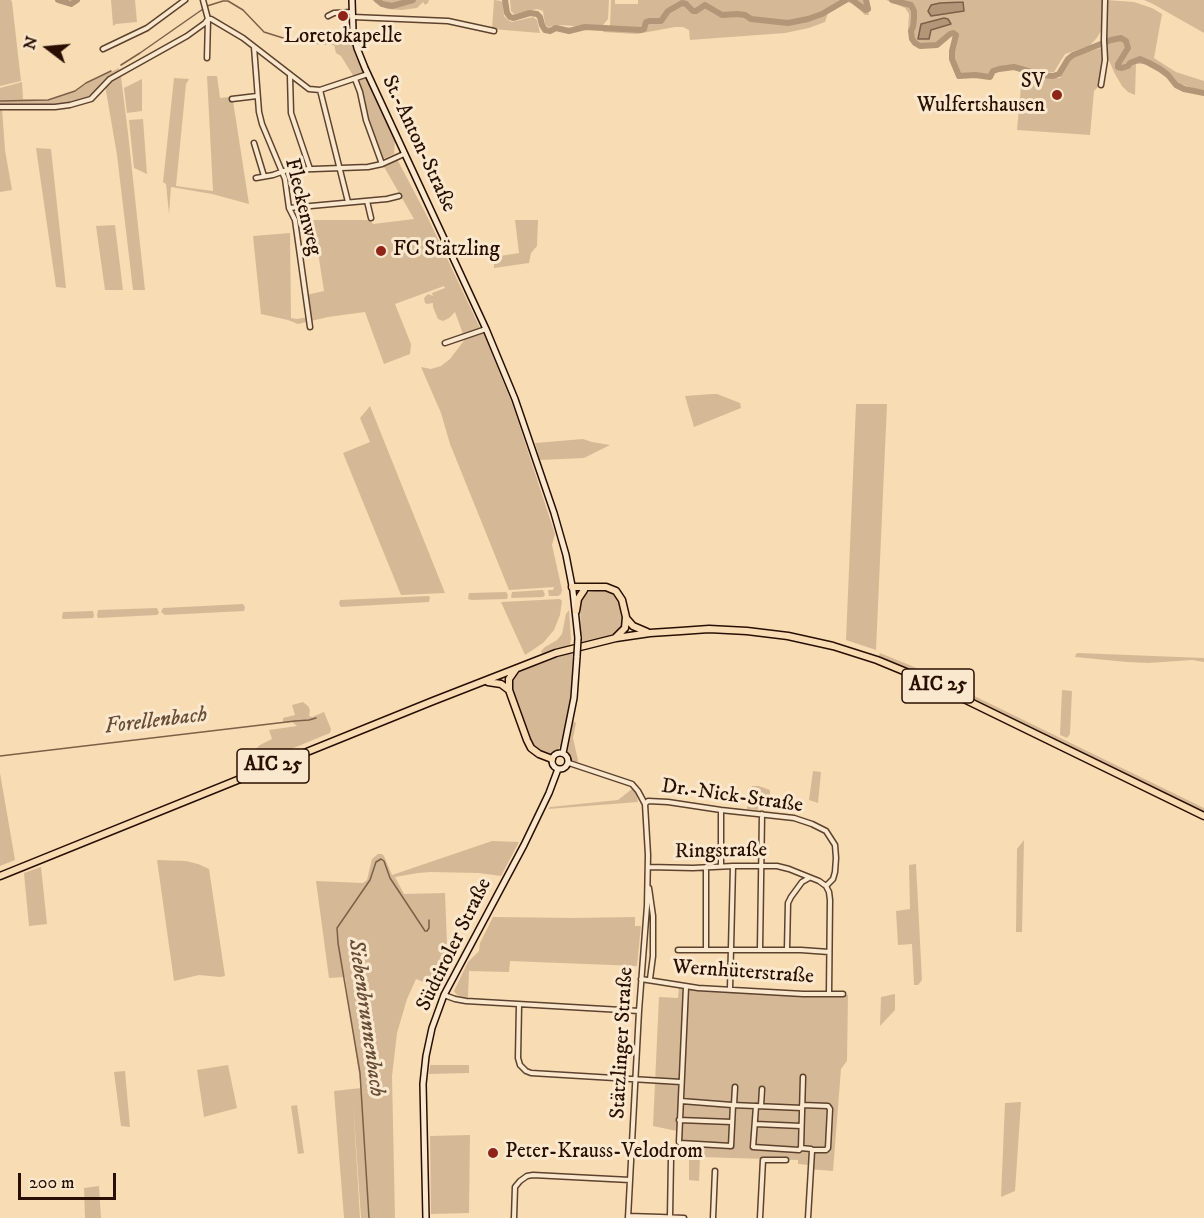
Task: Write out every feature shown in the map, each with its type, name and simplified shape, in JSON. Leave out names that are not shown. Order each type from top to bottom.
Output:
[{"type":"main road","name":"St.-Anton-Straße","points":[[352,0],[353,31],[357,48],[486,329],[514,399],[567,555],[578,638],[575,689],[563,753]]},
{"type":"main road","points":[[572,586],[584,590],[599,586]]},
{"type":"main road","points":[[572,586],[606,586],[616,591],[622,600],[626,617],[625,628],[616,638]]},
{"type":"main road","points":[[576,611],[578,599],[584,590]]},
{"type":"main road","points":[[626,617],[633,626],[650,633]]},
{"type":"main road","name":"AIC 25","points":[[0,876],[556,653],[616,638],[709,629],[788,636],[833,646],[877,660],[923,679],[1204,816]]},
{"type":"main road","points":[[517,668],[509,679],[509,690],[531,748],[552,759]]},
{"type":"main road","points":[[485,682],[497,682],[509,690]]},
{"type":"main road","points":[[563,753],[568,757],[568,763],[564,769],[558,769],[553,765],[552,759],[556,754],[563,753]]},
{"type":"main road","name":"Südtiroler Straße","points":[[426,1218],[424,1074],[435,1016],[444,994],[546,800],[558,769]]},
{"type":"street","points":[[103,49],[147,28],[185,0]]},
{"type":"street","points":[[203,0],[208,19],[207,58]]},
{"type":"street","points":[[1101,85],[1104,71],[1105,0]]},
{"type":"street","points":[[328,16],[334,13],[448,21],[494,31]]},
{"type":"street","points":[[208,19],[212,19],[243,38],[309,89],[320,90],[368,74]]},
{"type":"street","points":[[0,107],[55,107],[77,104],[91,99],[110,79],[187,36],[208,19]]},
{"type":"street","name":"Fleckenweg","points":[[254,47],[257,96],[262,124],[282,172],[295,220],[310,327]]},
{"type":"street","points":[[290,75],[291,113],[309,169]]},
{"type":"street","points":[[355,79],[381,164]]},
{"type":"street","points":[[320,90],[348,202]]},
{"type":"street","points":[[232,99],[257,96]]},
{"type":"street","points":[[254,143],[264,176]]},
{"type":"street","points":[[256,178],[287,170],[368,167],[405,153]]},
{"type":"street","points":[[290,208],[399,196]]},
{"type":"street","points":[[367,201],[370,218]]},
{"type":"street","points":[[445,343],[486,329]]},
{"type":"street","name":"Stätzlinger Straße","points":[[568,763],[632,784],[645,804],[653,956],[650,980]]},
{"type":"street","name":"Dr.-Nick-Straße","points":[[645,804],[651,801],[762,814],[803,820],[821,828],[835,845],[836,865],[833,879],[826,886]]},
{"type":"street","points":[[721,810],[721,866]]},
{"type":"street","points":[[760,949],[762,814]]},
{"type":"street","points":[[730,989],[733,866]]},
{"type":"street","name":"Ringstraße","points":[[648,867],[777,866],[819,881],[826,886]]},
{"type":"street","points":[[706,867],[706,950]]},
{"type":"street","points":[[802,875],[802,882]]},
{"type":"street","points":[[787,950],[788,903],[802,882],[810,878]]},
{"type":"street","points":[[826,886],[830,900],[828,993]]},
{"type":"street","name":"Stätzlinger Straße","points":[[628,1217],[641,979],[650,906]]},
{"type":"street","points":[[678,950],[760,949],[830,952]]},
{"type":"street","name":"Wernhüterstraße","points":[[641,979],[686,987],[783,994],[843,994]]},
{"type":"street","points":[[686,987],[678,1142],[731,1146],[735,1088]]},
{"type":"street","points":[[444,994],[466,1001],[639,1011]]},
{"type":"street","points":[[519,1005],[518,1058],[520,1065],[526,1071],[681,1083]]},
{"type":"street","points":[[801,1148],[803,1077]]},
{"type":"street","points":[[681,1101],[758,1106],[828,1106],[830,1108],[828,1148],[812,1150],[753,1147],[755,1124],[758,1106],[762,1089]]},
{"type":"street","points":[[680,1120],[732,1122]]},
{"type":"street","points":[[755,1124],[801,1126]]},
{"type":"street","points":[[808,1218],[812,1150]]},
{"type":"street","points":[[670,1217],[671,1158]]},
{"type":"street","points":[[760,1218],[763,1160],[786,1160]]},
{"type":"street","points":[[713,1218],[715,1170]]},
{"type":"street","points":[[514,1218],[515,1187],[527,1176],[630,1180]]},
{"type":"street","points":[[628,1217],[684,1218]]},
{"type":"shaded area","points":[[0,0],[11,0],[12,2],[21,81],[0,86]]},
{"type":"shaded area","points":[[111,0],[135,0],[137,22],[113,26]]},
{"type":"shaded area","points":[[372,0],[429,0],[425,5],[423,2],[417,8],[402,10],[387,9]]},
{"type":"shaded area","points":[[494,0],[503,3],[504,16],[512,22],[533,17],[537,20],[540,33],[492,29]]},
{"type":"shaded area","points":[[510,0],[609,0],[608,19],[603,25],[548,27],[545,24],[543,11],[537,9],[514,14],[511,11]]},
{"type":"shaded area","points":[[611,0],[615,0],[615,4],[638,4],[638,0],[866,0],[869,15],[865,15],[852,3],[846,2],[828,13],[825,22],[809,28],[785,33],[690,40],[689,30],[683,27],[637,34],[603,32],[604,29],[642,31],[642,28],[610,27]]},
{"type":"shaded area","points":[[886,0],[1103,0],[1101,31],[1096,39],[1089,46],[1065,54],[1054,72],[1040,72],[1010,65],[994,68],[988,74],[961,74],[954,54],[959,34],[952,34],[935,48],[917,46],[913,43],[908,31],[909,14],[905,8]],"holes":[[[944,18],[950,24],[931,30],[929,39],[921,24]]]},
{"type":"shaded area","points":[[1106,0],[1134,2],[1162,14],[1154,58],[1176,72],[1204,81],[1204,90],[1180,84],[1160,67],[1150,62],[1136,64],[1135,95],[1128,92],[1115,74],[1107,56]]},
{"type":"shaded area","points":[[1144,0],[1204,0],[1204,33],[1153,4]]},
{"type":"shaded area","points":[[963,2],[964,11],[931,16],[928,11],[931,5]]},
{"type":"shaded area","points":[[948,19],[951,24],[931,30],[929,39],[918,39],[921,24]]},
{"type":"shaded area","points":[[353,44],[363,71],[362,75],[354,77],[341,56],[336,53],[334,45]]},
{"type":"shaded area","name":"SV Wulfertshausen","points":[[1104,47],[1104,62],[1098,87],[1094,91],[1090,135],[1017,130],[1022,76],[1060,78],[1070,58]]},
{"type":"shaded area","points":[[119,68],[120,72],[94,95],[80,102],[0,106],[0,88],[22,82],[23,99],[50,100],[75,91]]},
{"type":"shaded area","points":[[120,75],[145,290],[133,290],[117,155],[105,85]]},
{"type":"shaded area","points":[[207,76],[217,76],[220,98],[230,97],[233,101],[249,204],[212,194],[171,187],[169,214],[166,184],[163,182],[174,78],[189,79],[186,84],[176,186],[213,191]]},
{"type":"shaded area","points":[[365,78],[395,140],[394,154],[383,159],[381,159],[366,116],[358,82]]},
{"type":"shaded area","points":[[142,79],[142,111],[127,113],[124,88]]},
{"type":"shaded area","points":[[0,108],[2,108],[5,150],[12,190],[0,192]]},
{"type":"shaded area","points":[[143,119],[147,174],[134,168],[129,120]]},
{"type":"shaded area","points":[[36,148],[51,149],[66,288],[56,287]]},
{"type":"shaded area","name":"FC Stätzling","points":[[397,159],[428,218],[480,328],[463,334],[455,312],[443,321],[438,319],[433,303],[425,303],[424,298],[428,294],[433,296],[432,293],[445,288],[444,286],[395,304],[411,344],[410,354],[384,364],[365,312],[298,324],[261,314],[253,236],[290,233],[291,318],[309,317],[306,295],[324,291],[313,220],[370,220],[373,224],[414,219],[383,165]]},
{"type":"shaded area","points":[[515,220],[538,220],[537,246],[531,253],[529,263],[494,268],[494,257],[519,253]]},
{"type":"shaded area","points":[[115,225],[123,290],[105,290],[96,226]]},
{"type":"shaded area","points":[[483,332],[513,406],[555,534],[552,545],[562,590],[558,596],[549,596],[548,590],[553,590],[554,587],[509,590],[421,367],[431,369],[441,366],[450,359],[466,338]]},
{"type":"shaded area","points":[[717,394],[740,403],[741,408],[694,427],[685,396]]},
{"type":"shaded area","points":[[856,404],[887,404],[876,650],[846,640]]},
{"type":"shaded area","points":[[370,406],[445,593],[401,595],[343,453],[370,442],[360,418]]},
{"type":"shaded area","points":[[583,439],[610,445],[584,458],[540,460],[535,443]]},
{"type":"shaded area","points":[[602,589],[611,592],[619,601],[624,625],[619,632],[614,634],[581,642],[580,600],[583,594]]},
{"type":"shaded area","points":[[543,590],[545,595],[543,597],[511,597],[512,592]]},
{"type":"shaded area","points":[[506,592],[507,599],[468,599],[469,593]]},
{"type":"shaded area","points":[[430,597],[429,602],[341,607],[339,604],[340,600]]},
{"type":"shaded area","points":[[560,599],[562,601],[560,615],[554,630],[543,643],[525,655],[501,602]]},
{"type":"shaded area","points":[[243,604],[244,611],[165,615],[161,612],[163,608]]},
{"type":"shaded area","points":[[157,608],[159,613],[157,615],[98,618],[97,616],[98,610]]},
{"type":"shaded area","points":[[569,610],[570,645],[542,654],[541,651],[545,647],[562,634]]},
{"type":"shaded area","points":[[93,611],[93,618],[62,618],[63,612]]},
{"type":"shaded area","points":[[572,652],[575,660],[569,710],[561,745],[556,752],[549,755],[533,747],[529,739],[511,690],[512,677],[516,673]]},
{"type":"shaded area","points":[[880,653],[919,669],[1204,808],[1204,813],[878,658]]},
{"type":"shaded area","points":[[1078,653],[1204,658],[1204,662],[1192,660],[1127,662],[1075,657]]},
{"type":"shaded area","points":[[1062,690],[1072,691],[1070,734],[1067,738],[1060,735]]},
{"type":"shaded area","points":[[303,702],[310,710],[309,716],[324,712],[331,729],[330,733],[252,765],[250,754],[260,745],[272,739],[269,730],[297,726],[292,722],[283,723],[283,718],[295,715],[292,705]]},
{"type":"shaded area","points":[[573,721],[576,723],[573,738],[577,763],[570,760],[567,750]]},
{"type":"shaded area","points":[[813,771],[821,772],[818,803],[809,800]]},
{"type":"shaded area","points":[[0,773],[15,860],[0,866]]},
{"type":"shaded area","points":[[752,786],[770,790],[770,796],[758,796],[758,810],[747,809]]},
{"type":"shaded area","points":[[632,789],[636,792],[638,802],[548,809],[618,800]]},
{"type":"shaded area","points":[[1024,840],[1022,932],[1016,932],[1017,849]]},
{"type":"shaded area","points":[[492,841],[519,842],[501,876],[431,872],[395,877],[404,894],[445,893],[448,970],[441,989],[416,979],[407,999],[397,1033],[392,1076],[395,1218],[361,1218],[353,1101],[360,1218],[344,1218],[334,1091],[361,1088],[345,977],[329,978],[316,881],[363,883],[367,880],[372,859],[378,854],[384,856],[392,875]]},
{"type":"shaded area","points":[[157,860],[186,861],[209,869],[225,976],[199,975],[174,981]]},
{"type":"shaded area","points":[[916,864],[922,980],[918,985],[914,985],[912,944],[898,945],[896,911],[910,909],[909,865]]},
{"type":"shaded area","points":[[41,867],[47,924],[29,926],[24,873]]},
{"type":"shaded area","points":[[493,917],[635,917],[635,926],[641,926],[637,966],[510,961],[509,972],[469,971],[468,998],[460,996],[454,991],[468,962],[479,951],[480,943]]},
{"type":"shaded area","points":[[679,988],[777,995],[848,995],[847,1061],[841,1069],[833,1171],[809,1169],[809,1165],[798,1164],[798,1160],[700,1157],[699,1181],[689,1180],[689,1158],[695,1158],[695,1145],[677,1144],[677,1131],[653,1126],[659,997],[678,998]]},
{"type":"shaded area","points":[[895,994],[895,1010],[880,1026],[881,997]]},
{"type":"shaded area","points":[[228,1065],[237,1108],[204,1117],[197,1070]]},
{"type":"shaded area","points":[[430,1065],[469,1065],[469,1073],[429,1074]]},
{"type":"shaded area","points":[[125,1071],[130,1127],[121,1126],[114,1072]]},
{"type":"shaded area","points":[[1021,1102],[1015,1191],[1001,1197],[1005,1103]]},
{"type":"shaded area","points":[[297,1105],[304,1153],[298,1154],[291,1106]]},
{"type":"shaded area","points":[[470,1135],[469,1213],[431,1214],[430,1136]]},
{"type":"shaded area","points":[[99,1186],[101,1218],[85,1218],[84,1188]]},
{"type":"waterway","points":[[58,0],[71,4],[77,0]]},
{"type":"waterway","points":[[377,0],[382,4],[392,6],[413,0]]},
{"type":"waterway","points":[[505,0],[510,17],[537,14],[545,30],[550,31],[556,28],[569,31],[585,27],[641,30],[644,29],[646,22],[661,21],[668,11],[682,3],[693,11],[705,5],[722,15],[737,14],[751,19],[788,23],[822,14],[846,0]]},
{"type":"waterway","points":[[852,0],[866,10],[868,9],[866,0]]},
{"type":"waterway","points":[[892,0],[911,5],[914,11],[912,39],[920,46],[937,45],[950,34],[956,35],[952,59],[959,76],[990,77],[993,71],[1014,67],[1053,76],[1059,74],[1073,55],[1121,38],[1126,41],[1128,48],[1118,67],[1128,66],[1140,59],[1160,69],[1176,85],[1204,93]]},
{"type":"waterway","points":[[207,6],[228,1],[243,10],[264,32],[299,43],[351,44]]},
{"type":"waterway","points":[[121,65],[203,9]]},
{"type":"waterway","points":[[0,101],[48,100],[75,91],[111,71]]},
{"type":"waterway","name":"Forellenbach","points":[[0,756],[316,718]]},
{"type":"waterway","name":"Siebenbrunnenbach","points":[[369,1218],[360,1073],[337,928],[370,880],[376,862],[381,859],[384,861],[390,878],[425,931],[429,928],[429,920]]},
{"type":"place","name":"Loretokapelle","points":[[343,16]]},
{"type":"place","name":"SV Wulfertshausen","points":[[1057,95]]},
{"type":"place","name":"FC Stätzling","points":[[381,251]]},
{"type":"place","name":"Peter-Krauss-Velodrom","points":[[493,1153]]}]
